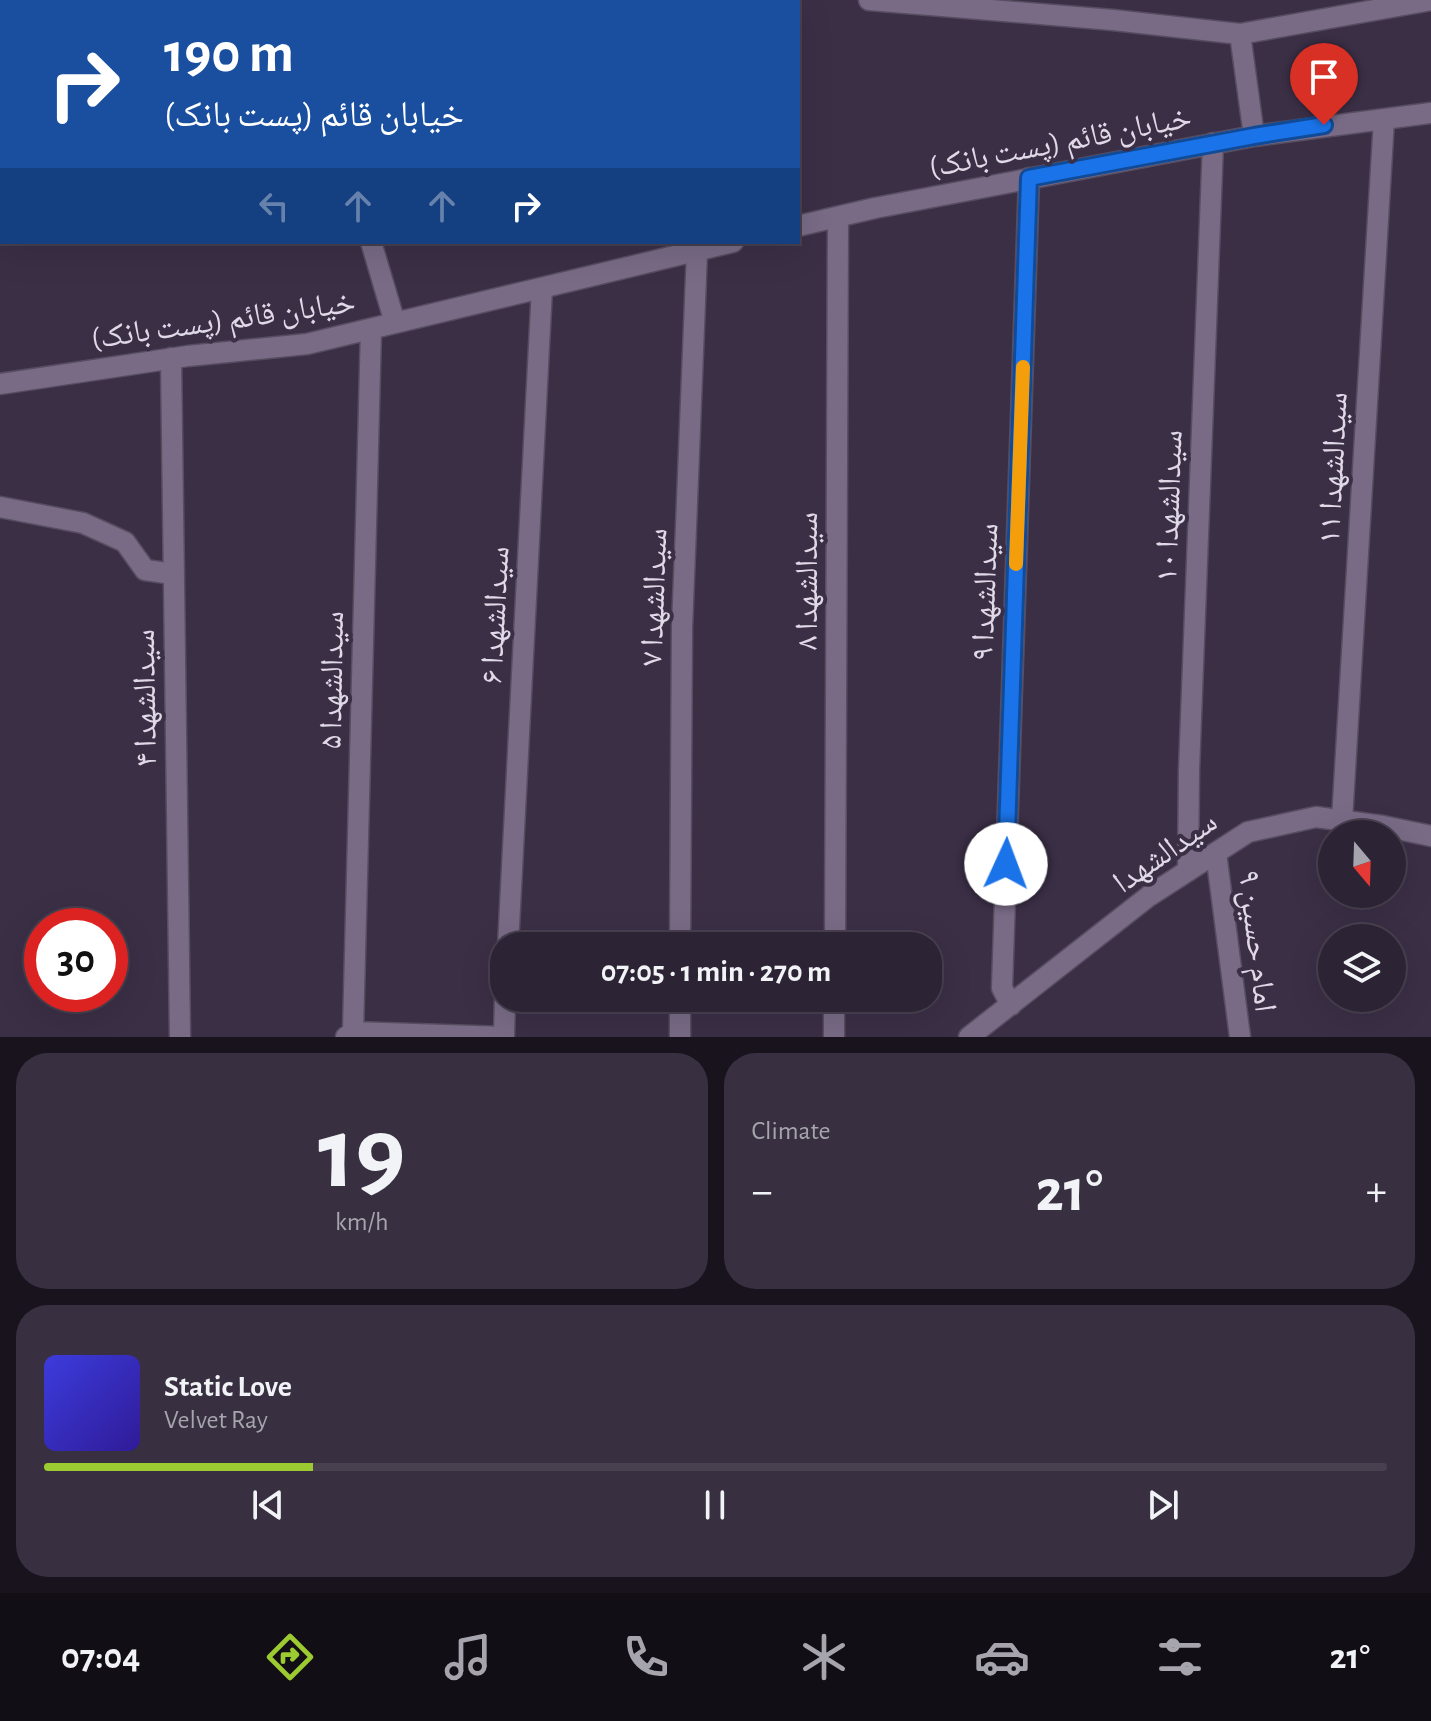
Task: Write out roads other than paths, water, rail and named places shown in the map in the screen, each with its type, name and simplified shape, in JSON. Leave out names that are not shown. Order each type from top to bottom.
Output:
[{"type":"street","points":[[869,0],[1240,34],[1430,0]]},
{"type":"street","points":[[1240,34],[1254,136]]},
{"type":"street","name":"خیابان قائم (پست بانک)","points":[[800,226],[1213,143],[1431,113]]},
{"type":"street","name":"سیدالشهدا ۱۱","points":[[1342,820],[1384,119]]},
{"type":"street","name":"سیدالشهدا ۱۰","points":[[1188,871],[1189,770],[1213,143]]},
{"type":"street","name":"سیدالشهدا ۹","points":[[1011,1005],[1002,988],[1029,178]]},
{"type":"street","name":"سیدالشهدا ۸","points":[[835,932],[838,217]]},
{"type":"street","points":[[372,244],[395,323]]},
{"type":"street","name":"خیابان قائم (پست بانک)","points":[[0,384],[171,358],[307,344],[725,244]]},
{"type":"street","name":"سیدالشهدا ۷","points":[[680,932],[682,627],[697,251]]},
{"type":"street","name":"سیدالشهدا ۶","points":[[509,932],[542,288]]},
{"type":"street","name":"سیدالشهدا ۵","points":[[350,1034],[371,329]]},
{"type":"street","name":"سیدالشهدا ۴","points":[[171,358],[180,1037]]},
{"type":"street","points":[[0,507],[83,523],[125,542],[145,570],[173,574]]},
{"type":"street","name":"سیدالشهدا","points":[[969,1037],[1149,896],[1248,832],[1316,817],[1342,820]]},
{"type":"street","name":"سیدالشهدا","points":[[1406,831],[1431,836]]},
{"type":"street","name":"امام حسين ۹","points":[[1216,853],[1240,1037]]},
{"type":"street","points":[[350,1034],[504,1037],[505,1012]]},
{"type":"street","points":[[680,1012],[680,1037]]},
{"type":"street","points":[[834,1012],[834,1037]]}]
